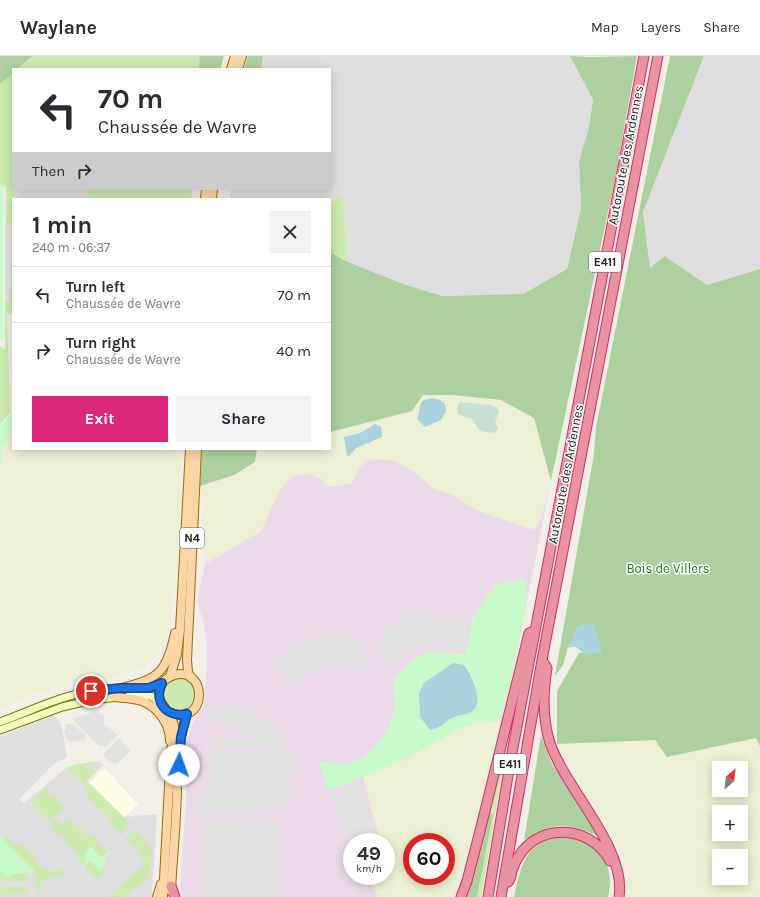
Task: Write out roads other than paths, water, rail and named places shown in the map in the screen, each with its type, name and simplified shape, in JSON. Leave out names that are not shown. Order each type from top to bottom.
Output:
[{"type":"highway","name":"Autoroute des Ardennes","points":[[488,897],[511,758],[644,56]]},
{"type":"highway","name":"Autoroute des Ardennes","points":[[501,897],[542,660],[658,56]]},
{"type":"highway","points":[[461,897],[468,881],[529,633],[535,632]]},
{"type":"highway","points":[[542,660],[547,668],[544,709],[545,722],[550,743],[554,754],[614,857],[620,879],[619,897]]},
{"type":"highway","points":[[503,884],[510,881],[512,872],[520,855],[535,840],[553,833],[573,832],[590,839],[608,858],[614,875],[613,897]]},
{"type":"highway","points":[[169,883],[175,897]]},
{"type":"main road","points":[[231,68],[235,56]]},
{"type":"main road","points":[[238,68],[242,56]]},
{"type":"main road","name":"N4","points":[[170,676],[177,655],[182,596],[190,450]]},
{"type":"main road","name":"N4","points":[[163,897],[169,883],[181,737],[187,714],[193,710],[200,698],[198,687],[191,678],[187,660],[197,450]]},
{"type":"main road","points":[[121,688],[148,680],[155,676],[165,665],[171,651],[176,628],[178,603],[182,596]]},
{"type":"main road","points":[[0,722],[71,695],[121,688],[149,688],[162,683],[170,676],[177,674],[191,678]]},
{"type":"main road","points":[[160,702],[159,693],[162,683]]},
{"type":"main road","points":[[0,730],[62,707],[92,700],[114,697],[148,696],[154,697],[160,702]]},
{"type":"main road","points":[[114,697],[142,701],[156,710],[165,721],[168,729],[171,749]]},
{"type":"main road","name":"N4","points":[[160,702],[168,712],[174,728],[173,744],[171,749],[170,897]]},
{"type":"main road","points":[[168,712],[181,715],[187,714]]},
{"type":"main road","points":[[157,897],[158,890],[169,883]]},
{"type":"water","points":[[432,398],[440,400],[445,404],[446,411],[441,420],[425,427],[417,419],[420,406],[422,401]]},
{"type":"water","points":[[375,424],[381,427],[382,437],[356,448],[349,456],[347,456],[344,437],[360,433]]},
{"type":"water","points":[[588,623],[594,625],[602,651],[600,653],[591,654],[585,653],[575,647],[568,648],[576,629]]},
{"type":"water","points":[[453,663],[464,665],[467,670],[476,690],[477,704],[475,709],[470,713],[454,717],[439,727],[430,730],[420,717],[419,693],[424,683]]},
{"type":"park label","name":"Bois de Villers","points":[[668,568]]}]
